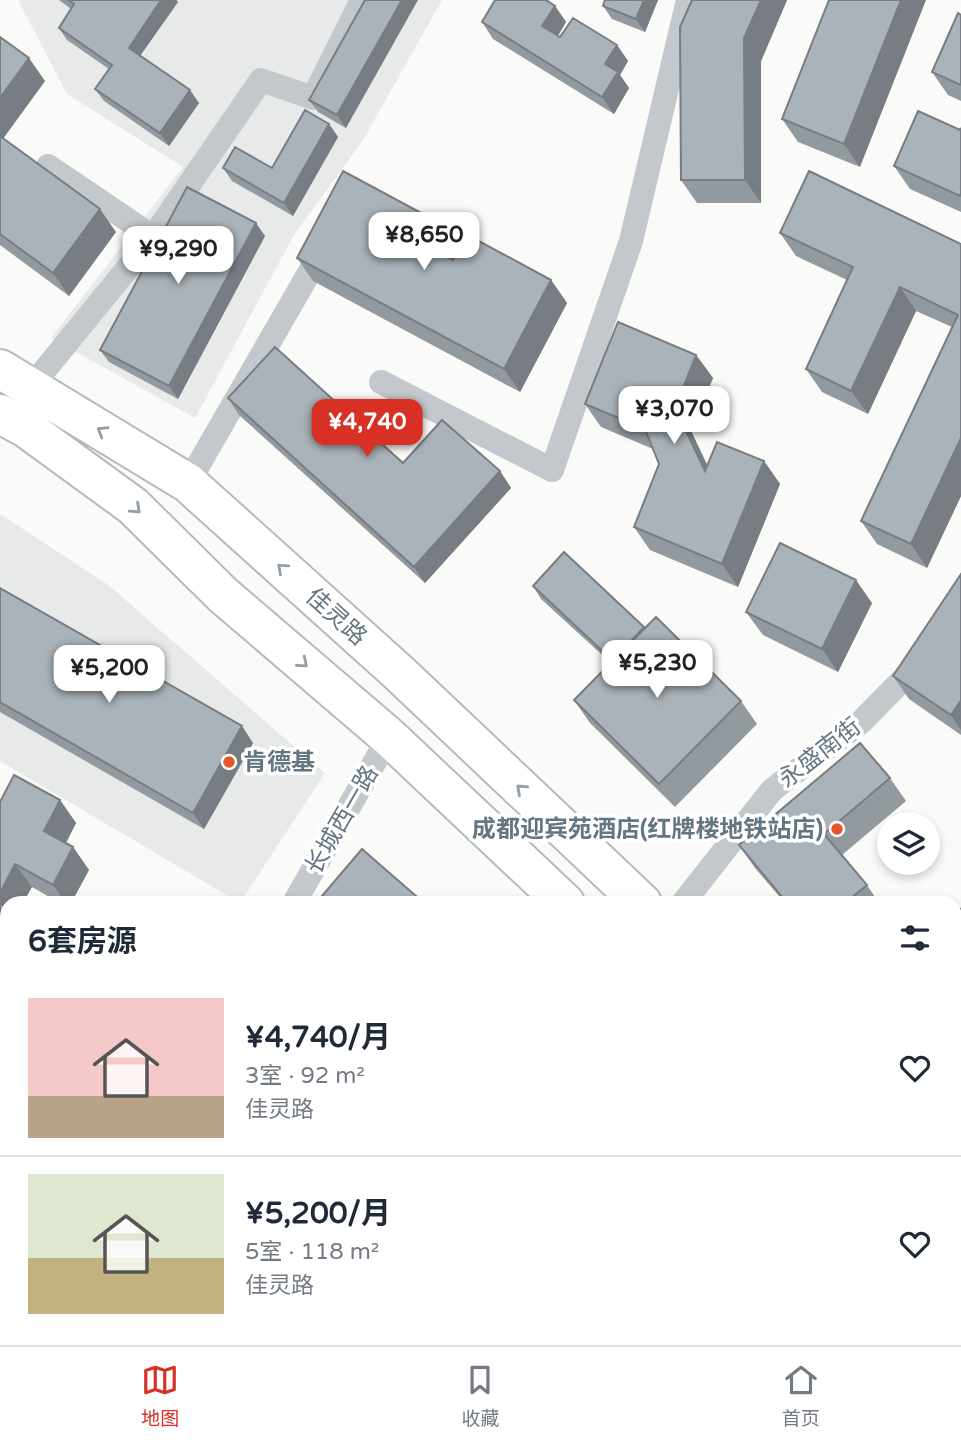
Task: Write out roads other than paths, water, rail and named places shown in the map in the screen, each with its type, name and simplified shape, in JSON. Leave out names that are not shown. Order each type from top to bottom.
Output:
[{"type":"main road","name":"佳灵路","points":[[16,378],[188,483],[398,672],[635,896]]},
{"type":"main road","points":[[0,414],[26,428],[133,506],[223,595],[389,737],[558,896]]},
{"type":"street","points":[[16,378],[153,237],[261,80],[313,99],[362,0]]},
{"type":"street","points":[[381,382],[552,470],[631,241],[688,0]]},
{"type":"street","points":[[48,166],[153,237]]},
{"type":"street","points":[[188,483],[334,230]]},
{"type":"street","name":"永盛南街","points":[[689,896],[772,790],[861,722],[932,651],[961,608]]},
{"type":"street","name":"长城西一路","points":[[298,896],[389,737]]},
{"type":"place","name":"肯德基","points":[[229,762]]},
{"type":"place","name":"成都迎宾苑酒店(红牌楼地铁站店)","points":[[837,829]]}]
